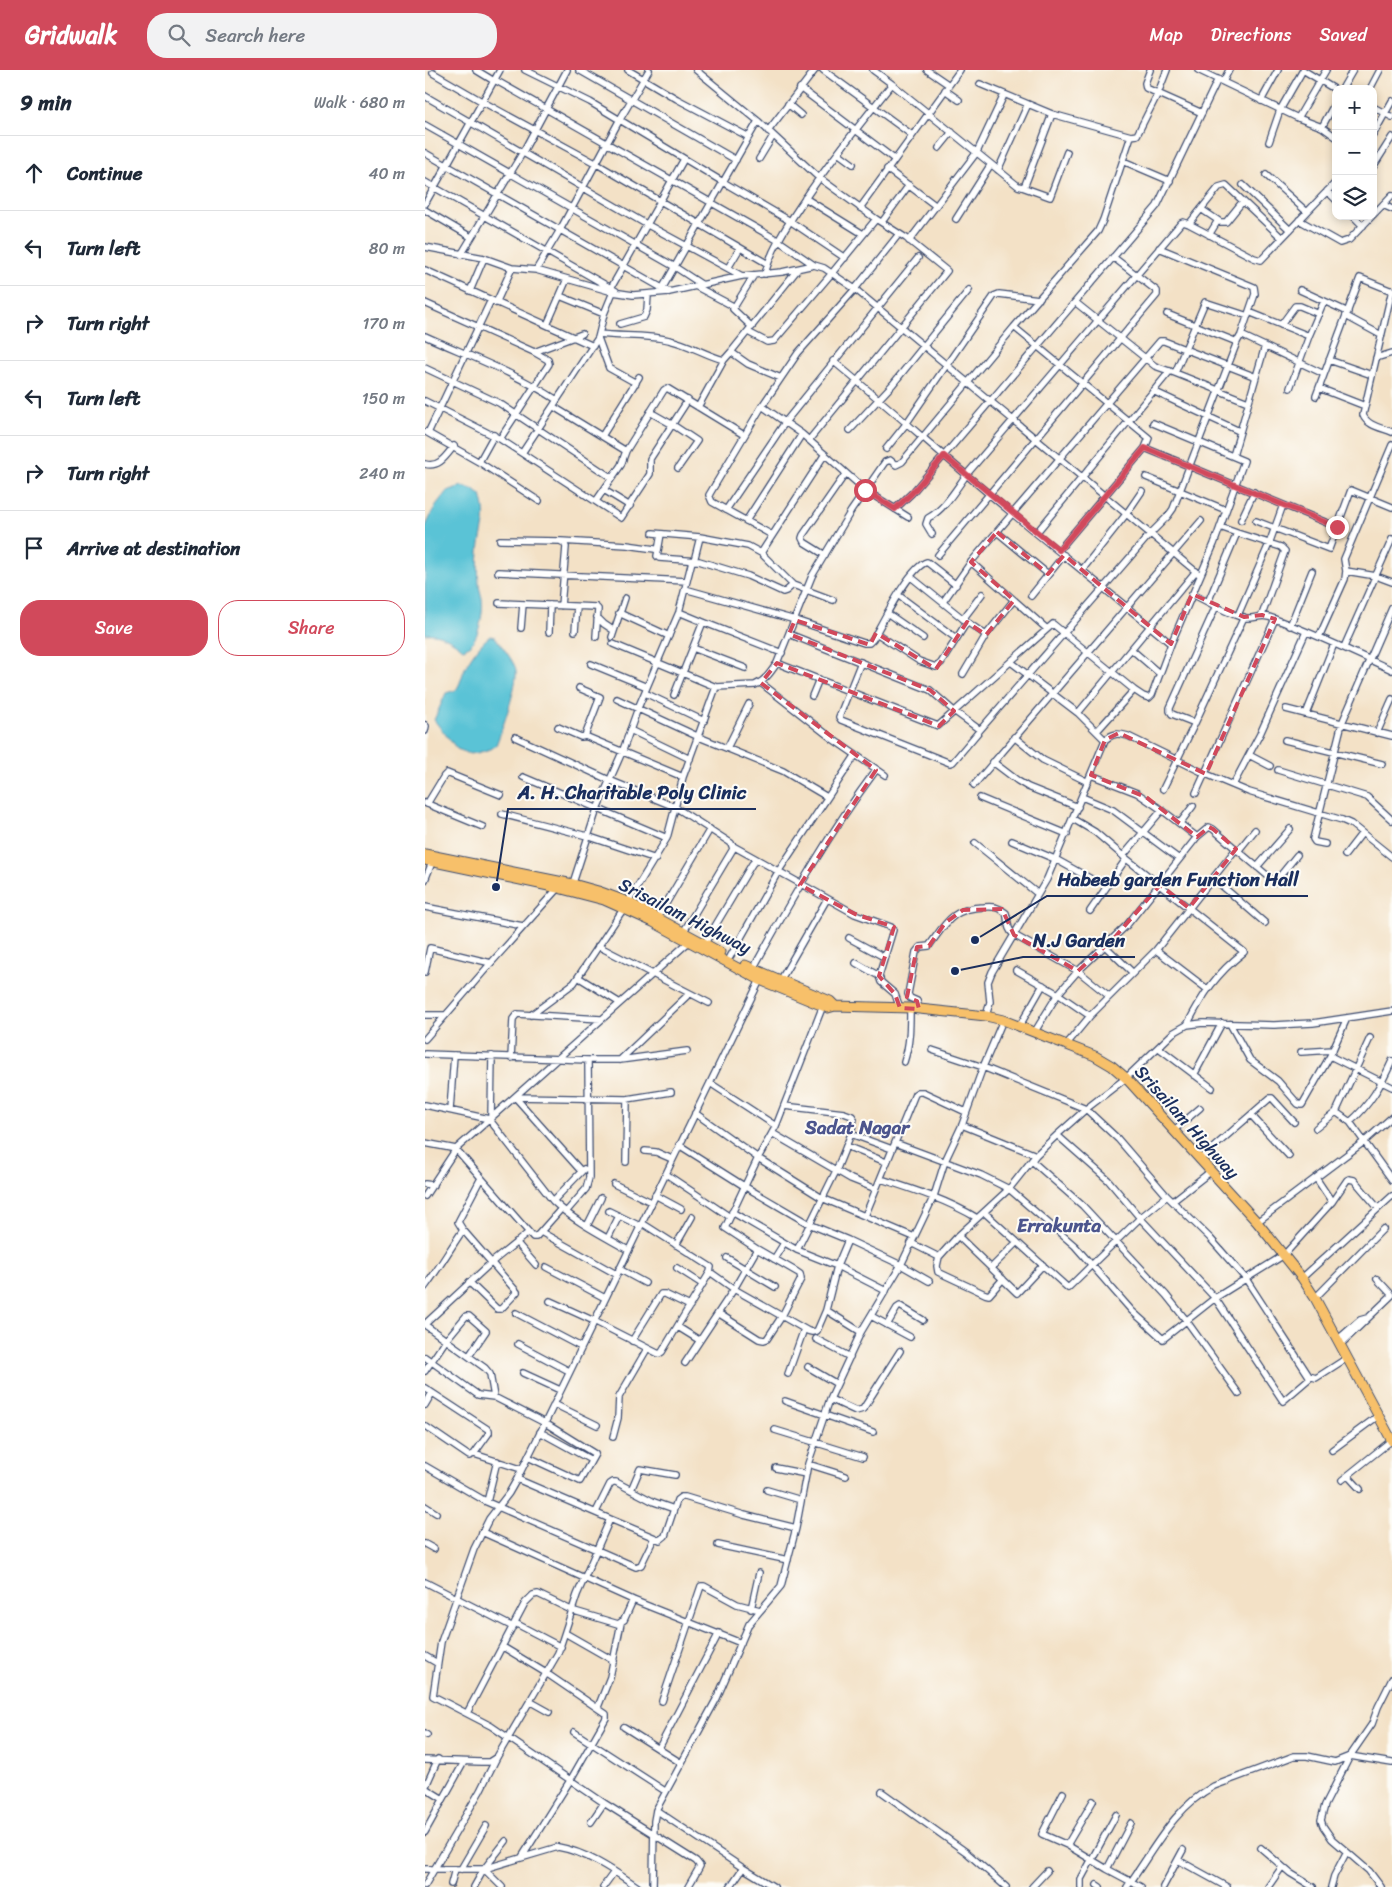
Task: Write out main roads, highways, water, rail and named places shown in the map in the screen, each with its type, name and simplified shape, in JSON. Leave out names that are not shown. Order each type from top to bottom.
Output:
[{"type":"highway","name":"Srisailam Highway","points":[[429,858],[572,887],[626,905],[658,917],[684,931],[692,939],[705,943],[753,969],[824,1002]]},
{"type":"highway","name":"Srisailam Highway","points":[[429,858],[558,888],[572,887]]},
{"type":"highway","name":"Srisailam Highway","points":[[626,905],[692,939],[760,980],[824,1002],[831,1000],[835,1006],[900,1008],[986,1016],[1003,1020],[1095,1056],[1112,1066],[1126,1078],[1257,1222],[1302,1278],[1315,1298],[1392,1441]]},
{"type":"water","points":[[462,486],[472,489],[481,495],[484,512],[478,564],[482,598],[481,619],[477,635],[463,649],[445,637],[425,634],[425,528],[436,505],[447,491]]},
{"type":"water","points":[[490,636],[495,637],[513,662],[516,670],[515,686],[496,745],[491,749],[470,754],[457,749],[434,720],[446,693],[456,690],[470,659],[479,646]]},
{"type":"place","name":"A. H. Charitable Poly Clinic","points":[[496,887]]},
{"type":"place","name":"Habeeb garden Function Hall","points":[[975,940]]},
{"type":"place","name":"N.J Garden","points":[[955,971]]},
{"type":"district","name":"Sadat Nagar","points":[[857,1127]]},
{"type":"district","name":"Errakunta","points":[[1059,1225]]}]
